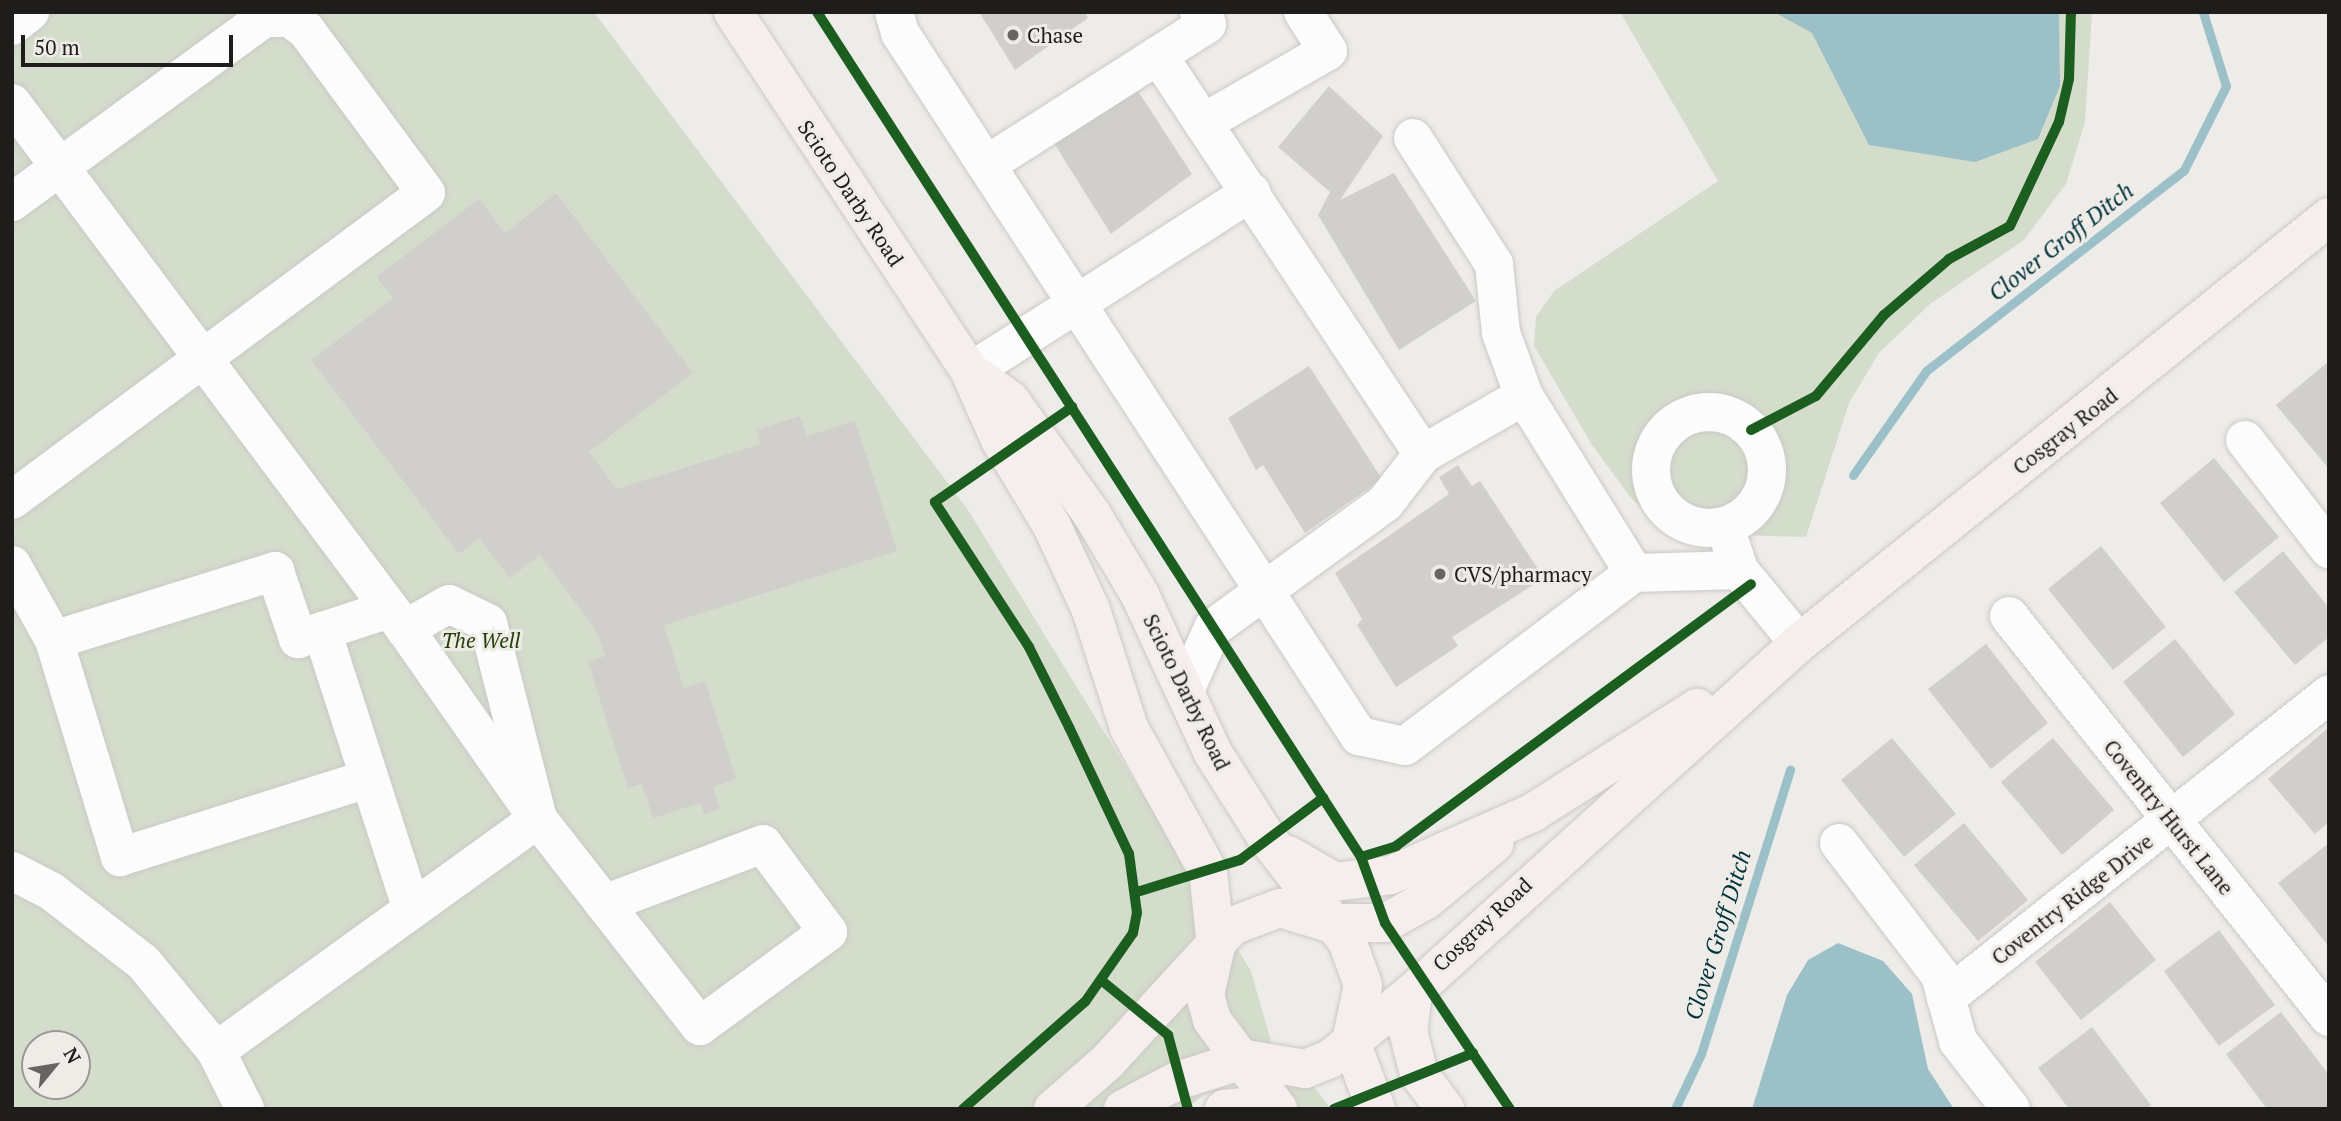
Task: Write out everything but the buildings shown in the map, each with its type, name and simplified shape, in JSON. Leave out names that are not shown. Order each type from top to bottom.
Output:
[{"type":"main road","name":"Scioto Darby Road","points":[[733,12],[970,372],[1091,610],[1129,728],[1208,871],[1216,946],[1205,995],[1212,1020],[1246,1059],[1276,1106]]},
{"type":"main road","name":"Cosgray Road","points":[[1123,1109],[1177,1081],[1246,1059],[1305,1069],[1351,1042],[1413,992],[1799,643],[2329,217]]},
{"type":"main road","name":"Scioto Darby Road","points":[[970,372],[1010,400],[1091,513],[1185,690],[1213,753],[1267,838],[1329,923],[1347,941],[1363,985],[1351,1042]]},
{"type":"main road","name":"Cosgray Road","points":[[1053,1109],[1107,1062],[1216,946],[1253,914],[1280,908],[1329,923],[1385,923],[1426,900],[1532,813],[1799,643]]},
{"type":"main road","name":"Cosgray Road","points":[[1267,838],[1311,873],[1335,882],[1367,880],[1532,813]]},
{"type":"main road","points":[[1413,992],[1408,1031],[1419,1074],[1445,1109]]},
{"type":"main road","points":[[1351,1042],[1376,1109]]},
{"type":"main road","points":[[1224,1109],[1276,1106]]},
{"type":"street","points":[[12,26],[30,12]]},
{"type":"street","points":[[894,12],[900,33],[1263,595],[1359,736],[1405,746],[1634,573],[1740,570]]},
{"type":"street","points":[[986,164],[1207,24],[1199,12]]},
{"type":"street","points":[[1203,123],[1328,51],[1303,12]]},
{"type":"street","points":[[12,202],[264,18],[289,18],[306,30],[426,193],[12,500]]},
{"type":"street","points":[[1158,55],[1423,454]]},
{"type":"street","points":[[12,103],[205,358],[397,619],[538,819],[604,904],[700,1026],[828,932],[763,844],[604,904]]},
{"type":"street","points":[[1413,138],[1494,264],[1501,333],[1524,396],[1634,573]]},
{"type":"street","points":[[970,372],[1251,192]]},
{"type":"street","points":[[1185,690],[1213,628],[1263,595],[1287,568],[1385,503],[1423,454],[1524,396]]},
{"type":"street","points":[[2245,440],[2329,549]]},
{"type":"street","points":[[1725,526],[1740,570],[1799,643]]},
{"type":"street","points":[[12,565],[54,640],[120,857],[367,779]]},
{"type":"street","points":[[54,640],[275,570],[298,639],[322,631],[397,619],[449,604],[488,623],[538,819]]},
{"type":"street","name":"Coventry Hurst Lane","points":[[2009,617],[2329,1017]]},
{"type":"street","points":[[322,631],[367,779],[411,907]]},
{"type":"street","name":"Coventry Ridge Drive","points":[[1946,998],[2329,694]]},
{"type":"street","points":[[216,1051],[411,907],[538,819]]},
{"type":"street","points":[[1839,843],[1940,975],[1958,1041],[2011,1109]]},
{"type":"street","points":[[12,871],[51,891],[142,962],[216,1051],[246,1109]]},
{"type":"green space","name":"The Well","points":[[12,12],[594,12],[968,510],[1251,971],[1272,1045],[1185,1109],[12,1109]]},
{"type":"green space","points":[[1620,12],[2092,12],[2085,122],[2066,184],[2024,240],[1930,304],[1879,353],[1849,403],[1806,537],[1670,533],[1631,498],[1592,445],[1534,346],[1536,317],[1554,291],[1718,181]]},
{"type":"green space","points":[[1289,1054],[1331,1109],[1213,1109]]},
{"type":"water","points":[[1774,12],[2059,12],[2060,86],[2038,139],[1975,162],[1869,145],[1812,33]]},
{"type":"water","points":[[1838,943],[1883,961],[1912,994],[1928,1069],[1954,1109],[1752,1109],[1787,995],[1808,960]]},
{"type":"waterway","name":"Clover Groff Ditch","points":[[1853,475],[1926,371],[2184,170],[2226,86],[2203,12]]},
{"type":"waterway","name":"Clover Groff Ditch","points":[[1675,1109],[1701,1054],[1790,770]]},
{"type":"cycle path","points":[[817,12],[1361,857],[1385,923],[1510,1109]]},
{"type":"cycle path","points":[[1751,430],[1816,396],[1884,315],[1949,259],[2010,226],[2059,122],[2069,79],[2071,12]]},
{"type":"cycle path","points":[[963,1109],[1085,1002],[1133,933],[1137,913],[1129,854],[1069,727],[1029,647],[935,502],[1072,407]]},
{"type":"cycle path","points":[[1361,857],[1396,846],[1751,584]]},
{"type":"cycle path","points":[[1137,892],[1240,860],[1323,798]]},
{"type":"cycle path","points":[[1101,980],[1168,1035],[1188,1109]]},
{"type":"cycle path","points":[[1334,1109],[1473,1053]]},
{"type":"place","name":"Chase","points":[[1013,35]]},
{"type":"place","name":"CVS/pharmacy","points":[[1440,574]]}]
